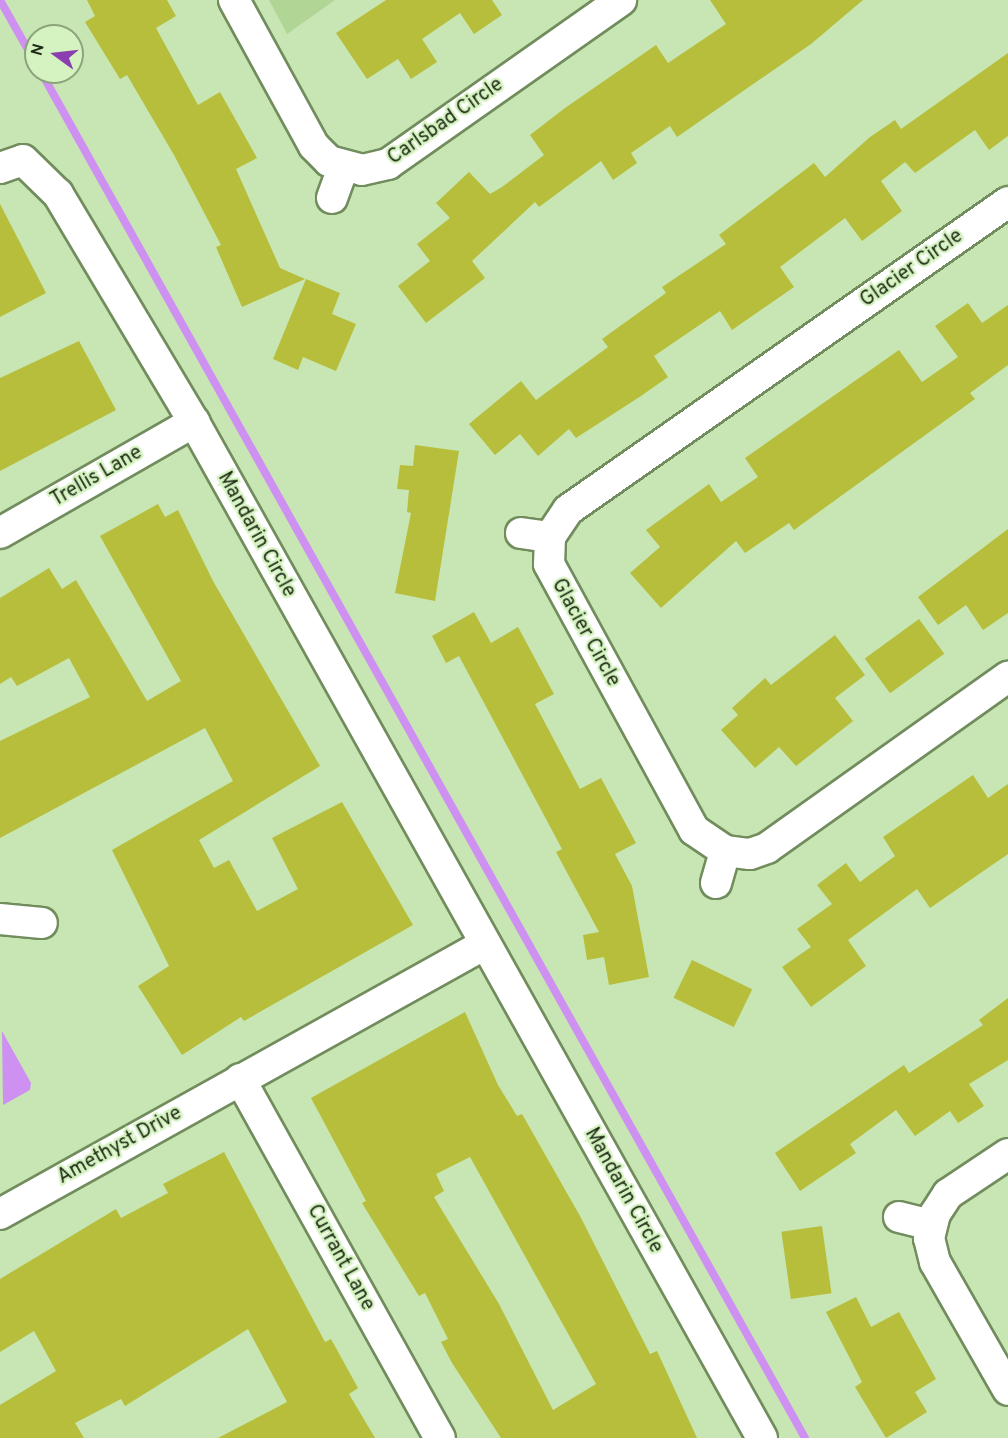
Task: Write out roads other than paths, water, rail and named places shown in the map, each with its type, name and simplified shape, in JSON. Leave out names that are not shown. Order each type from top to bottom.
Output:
[{"type":"street","points":[[234,0],[314,146],[343,167],[332,198]]},
{"type":"street","name":"Carlsbad Circle","points":[[343,167],[375,169],[388,164],[621,0]]},
{"type":"street","name":"Mandarin Circle","points":[[0,168],[23,160],[58,195],[194,422],[762,1438]]},
{"type":"street","name":"Glacier Circle","points":[[725,851],[694,830],[552,577],[550,537],[568,510],[1008,202]]},
{"type":"street","name":"Trellis Lane","points":[[0,533],[194,422]]},
{"type":"street","points":[[521,533],[550,537]]},
{"type":"street","points":[[716,883],[725,851],[750,854],[767,848],[1008,677]]},
{"type":"street","points":[[0,919],[42,923]]},
{"type":"street","points":[[240,1079],[485,944]]},
{"type":"street","name":"Amethyst Drive","points":[[0,1214],[240,1079]]},
{"type":"street","name":"Currant Lane","points":[[240,1079],[440,1438]]},
{"type":"street","points":[[1008,1154],[948,1194],[931,1225],[934,1262],[1008,1390]]},
{"type":"street","points":[[899,1216],[931,1225]]},
{"type":"waterway","points":[[0,0],[24,43]]},
{"type":"waterway","points":[[48,84],[805,1438]]}]
